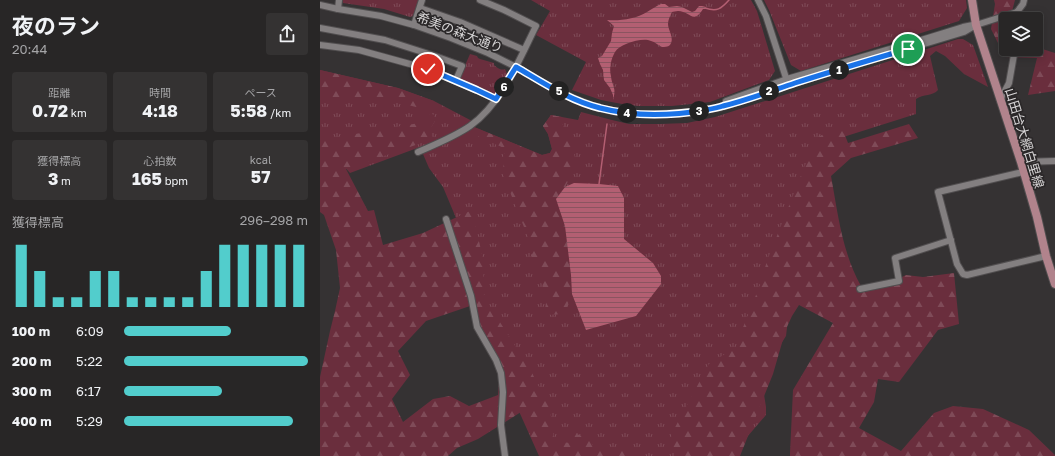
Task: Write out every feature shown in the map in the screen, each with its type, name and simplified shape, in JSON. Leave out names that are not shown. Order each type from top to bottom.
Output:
[{"type":"main road","name":"山田台大網白里線","points":[[972,0],[976,25],[1021,162],[1055,284]]},
{"type":"street","points":[[338,9],[339,0]]},
{"type":"street","points":[[414,25],[422,0]]},
{"type":"street","points":[[418,152],[458,134],[482,117],[496,99],[516,67],[536,26],[480,0]]},
{"type":"street","points":[[758,0],[766,16],[787,82]]},
{"type":"street","points":[[1017,12],[1024,0]]},
{"type":"street","name":"希美の森大通り","points":[[320,4],[338,9],[381,16],[414,25],[488,53],[547,85],[598,108],[623,113],[646,115],[691,112],[722,107],[787,82],[964,32],[976,25],[999,18]]},
{"type":"street","points":[[420,8],[460,22],[524,50]]},
{"type":"street","points":[[320,28],[385,40],[462,66],[456,80]]},
{"type":"street","points":[[320,45],[359,50],[428,69],[456,80],[496,99]]},
{"type":"street","points":[[1000,100],[1009,82],[1014,56]]},
{"type":"street","points":[[1021,162],[1055,161]]},
{"type":"street","points":[[1024,172],[938,192],[957,264],[962,274],[967,275],[1046,256]]},
{"type":"street","points":[[446,219],[471,296],[476,327],[496,360],[501,373],[503,392],[501,425],[505,456]]},
{"type":"street","points":[[860,289],[900,280],[895,258],[951,240]]},
{"type":"green space","points":[[342,0],[419,0],[413,16],[410,17],[384,9],[343,3]]},
{"type":"green space","points":[[531,0],[751,0],[757,11],[775,71],[769,80],[710,102],[672,106],[638,106],[601,100],[572,90],[586,62],[536,35],[550,11]]},
{"type":"green space","points":[[764,0],[966,0],[967,8],[959,21],[801,71],[791,65]]},
{"type":"green space","points":[[994,0],[1015,0],[1012,12],[999,12],[999,45],[991,29],[995,4]]},
{"type":"green space","points":[[958,39],[963,39],[973,45],[988,87],[964,74],[945,56],[936,51],[930,56],[938,90],[916,99],[916,114],[837,139],[788,319],[786,336],[774,355],[762,382],[766,415],[741,444],[736,456],[539,456],[492,351],[464,237],[443,187],[429,168],[420,147],[350,173],[332,153],[320,158],[320,70],[398,88],[434,101],[472,121],[469,123],[474,127],[542,155],[550,153],[552,149],[548,134],[543,126],[551,115],[578,120],[581,112],[629,124],[687,123],[715,117]]},
{"type":"green space","points":[[1043,49],[1055,53],[1055,91],[1028,95],[1037,58],[1005,57],[1043,56]]},
{"type":"green space","points":[[470,54],[494,63],[494,65],[500,69],[505,69],[507,74],[496,94],[494,95],[461,80],[460,77]]},
{"type":"green space","points":[[320,70],[398,88],[434,101],[428,110],[384,99],[320,97]]},
{"type":"green space","points":[[430,113],[434,115],[435,121],[430,129],[433,139],[346,169],[368,211],[374,210],[383,245],[423,233],[472,210],[483,259],[484,297],[531,371],[540,389],[545,388],[550,409],[554,441],[570,443],[573,433],[589,438],[594,448],[609,450],[624,445],[633,456],[540,456],[521,412],[478,439],[457,448],[448,456],[320,456],[320,377],[340,288],[336,250],[324,215],[320,212],[320,140],[425,122]],"holes":[[[473,305],[479,325],[500,368],[498,395],[469,406],[450,396],[433,399],[403,422],[392,399],[410,375],[398,351],[426,321]]]},
{"type":"green space","points":[[551,115],[562,117],[561,120],[575,157],[571,176],[556,199],[565,226],[572,294],[564,314],[544,315],[547,297],[532,260],[532,247],[504,177],[503,157],[506,149],[471,133],[474,127],[542,155],[550,153],[552,149],[548,134],[543,126]]},
{"type":"green space","points":[[909,124],[918,138],[851,158],[831,176],[845,246],[849,260],[861,286],[892,282],[906,275],[923,277],[954,273],[959,324],[938,330],[899,382],[878,379],[874,402],[859,428],[901,451],[934,413],[953,406],[983,409],[1029,430],[1055,456],[790,456],[793,390],[833,323],[799,305],[786,329],[773,374],[740,456],[675,456],[671,435],[709,364],[738,346],[742,330],[760,285],[767,261],[818,137],[841,125],[848,143]]},
{"type":"shaded area","points":[[661,4],[665,4],[669,7],[682,7],[692,12],[699,6],[706,7],[700,14],[694,17],[678,11],[672,12],[668,26],[672,40],[668,46],[662,47],[652,41],[642,40],[621,46],[615,52],[610,67],[614,90],[613,100],[613,95],[610,88],[604,80],[603,70],[598,58],[602,56],[611,41],[614,26],[607,20],[633,18]]},
{"type":"shaded area","points":[[574,183],[618,186],[624,198],[624,239],[653,263],[661,276],[661,284],[636,316],[586,330],[572,294],[565,226],[556,199],[565,187]]},
{"type":"waterway","points":[[705,8],[716,10],[724,6],[729,0]]},
{"type":"waterway","points":[[599,184],[607,124]]},
{"type":"route","points":[[428,69],[456,80],[496,99],[516,67],[573,98],[598,108],[623,113],[646,115],[671,114],[722,107],[797,82],[908,49]]}]
